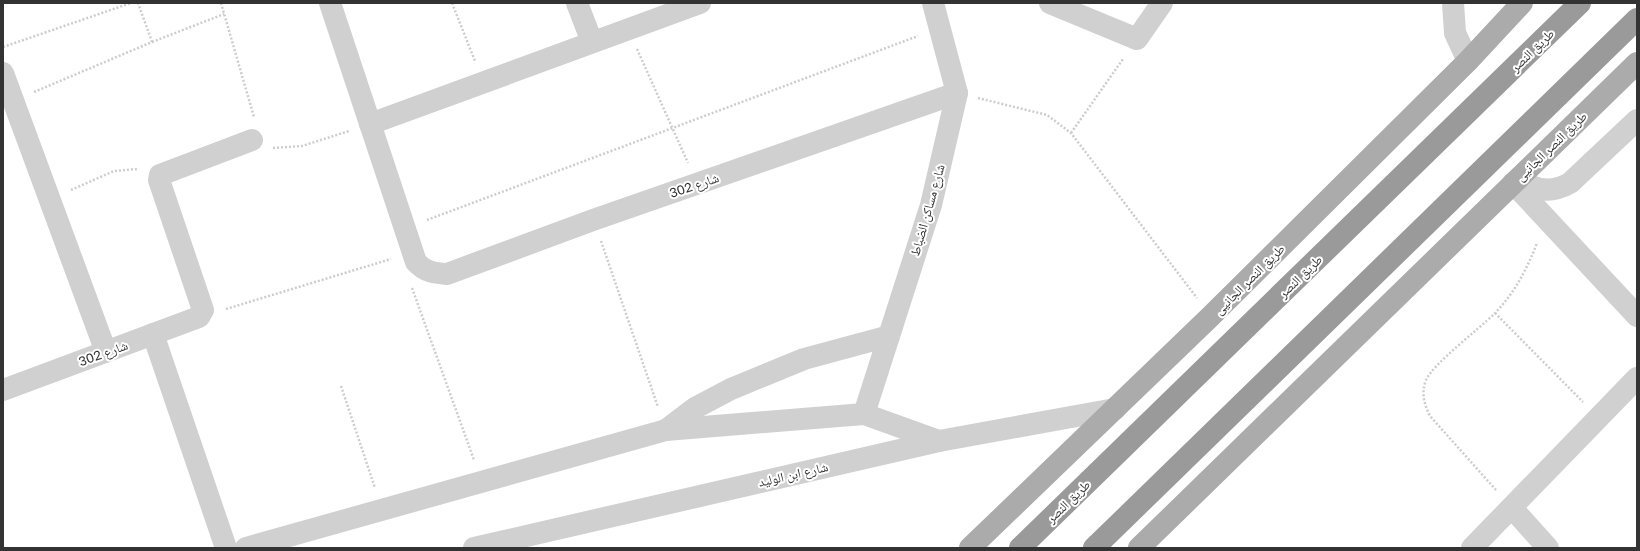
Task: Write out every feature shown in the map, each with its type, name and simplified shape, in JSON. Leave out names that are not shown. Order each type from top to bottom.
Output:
[{"type":"highway","name":"طريق النصر","points":[[1020,548],[1580,3]]},
{"type":"highway","points":[[1094,548],[1637,19]]},
{"type":"main road","name":"طريق النصر الجانيى","points":[[970,548],[1211,316],[1468,61],[1522,3]]},
{"type":"main road","name":"طريق النصر الجانيى","points":[[1139,548],[1637,63]]},
{"type":"street","points":[[330,3],[413,253]]},
{"type":"street","points":[[577,3],[592,42]]},
{"type":"street","points":[[370,124],[700,3]]},
{"type":"street","name":"شارع مساكن الضباط","points":[[864,414],[931,205],[957,93],[933,3]]},
{"type":"street","points":[[1050,3],[1137,39],[1162,3]]},
{"type":"street","points":[[1453,3],[1455,33],[1468,61]]},
{"type":"street","points":[[3,73],[106,352]]},
{"type":"street","name":"شارع 302","points":[[413,253],[416,262],[422,269],[430,272],[447,274],[593,220],[957,93]]},
{"type":"street","points":[[1516,180],[1535,188],[1545,190],[1562,187],[1570,183],[1637,120]]},
{"type":"street","points":[[200,316],[203,310],[159,180],[164,173],[252,140]]},
{"type":"street","points":[[1516,180],[1543,216],[1637,316]]},
{"type":"street","name":"شارع 302","points":[[3,390],[200,316]]},
{"type":"street","points":[[153,334],[226,548]]},
{"type":"street","points":[[666,430],[695,408],[738,386],[804,359],[889,336]]},
{"type":"street","points":[[1472,548],[1637,378]]},
{"type":"street","name":"شارع ابن الوليد","points":[[474,548],[939,441],[1115,409]]},
{"type":"street","points":[[246,548],[666,430],[864,414],[939,441]]},
{"type":"street","points":[[1512,508],[1548,548]]},
{"type":"path","points":[[3,47],[131,3]]},
{"type":"path","points":[[138,3],[152,42]]},
{"type":"path","points":[[221,3],[257,129],[252,140],[273,149],[302,146],[370,124]]},
{"type":"path","points":[[452,3],[483,82]]},
{"type":"path","points":[[13,100],[152,42],[224,14]]},
{"type":"path","points":[[405,228],[940,28]]},
{"type":"path","points":[[628,29],[697,184]]},
{"type":"path","points":[[1071,133],[1137,39]]},
{"type":"path","points":[[957,93],[1047,115],[1071,133],[1211,316]]},
{"type":"path","points":[[50,199],[114,171],[144,168],[164,173]]},
{"type":"path","points":[[1512,508],[1430,416],[1424,399],[1425,385],[1432,371],[1495,313],[1521,280],[1531,260],[1539,238],[1543,216]]},
{"type":"path","points":[[593,220],[666,430]]},
{"type":"path","points":[[200,316],[413,253]]},
{"type":"path","points":[[411,286],[482,482]]},
{"type":"path","points":[[1495,313],[1599,418]]},
{"type":"path","points":[[341,386],[382,510]]}]
